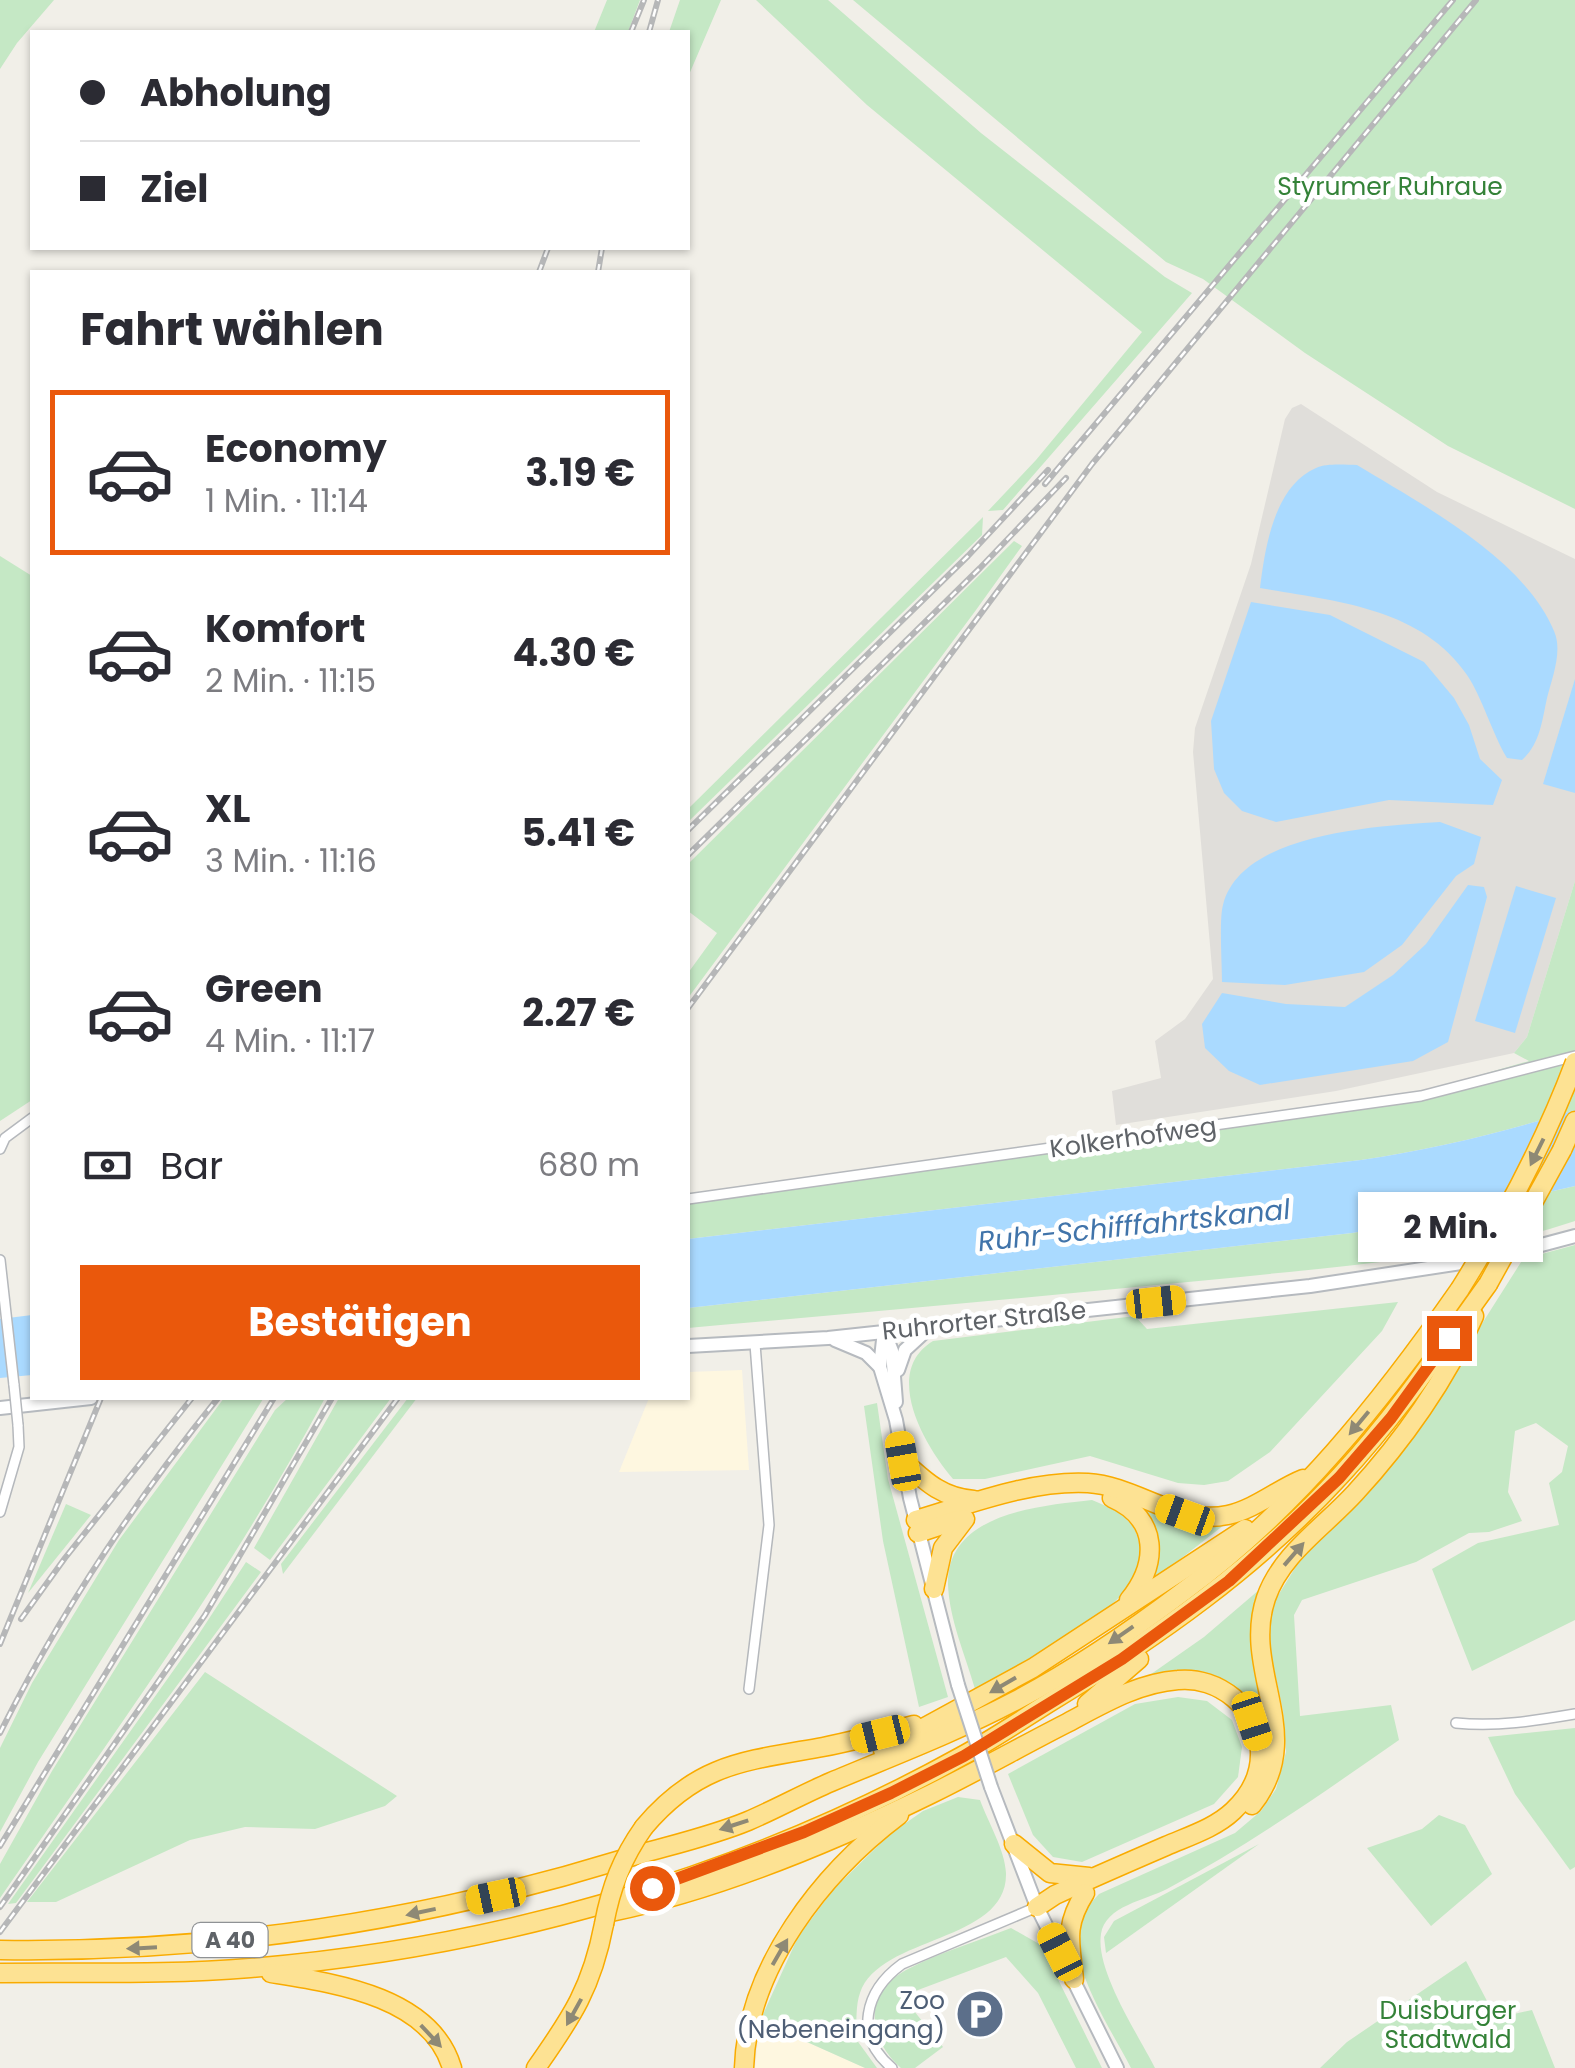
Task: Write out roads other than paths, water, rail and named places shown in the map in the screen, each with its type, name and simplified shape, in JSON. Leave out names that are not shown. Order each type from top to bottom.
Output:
[{"type":"highway","name":"A 40","points":[[0,1950],[164,1947],[378,1921],[496,1896],[745,1822],[953,1731],[1041,1687],[1186,1590],[1280,1509],[1396,1380],[1460,1290],[1515,1196],[1559,1105],[1575,1059]]},
{"type":"highway","name":"A 40","points":[[0,1973],[246,1969],[352,1958],[495,1932],[594,1908],[710,1869],[804,1832],[964,1756],[1122,1659],[1206,1600],[1339,1478],[1391,1418],[1488,1284],[1575,1121]]},
{"type":"highway","points":[[1038,1907],[1055,1895],[1218,1834],[1244,1816],[1262,1794],[1276,1754],[1274,1716],[1261,1643],[1266,1597],[1294,1552],[1355,1493],[1411,1423],[1462,1345],[1488,1284]]},
{"type":"highway","points":[[903,1461],[945,1494],[984,1500]]},
{"type":"highway","points":[[917,1526],[984,1500],[1047,1486],[1086,1483],[1104,1485],[1185,1515],[1230,1515],[1313,1474]]},
{"type":"highway","points":[[917,1526],[969,1516],[1022,1499],[1079,1492],[1108,1496],[1130,1508],[1148,1536],[1150,1559],[1142,1583],[1112,1618]]},
{"type":"highway","points":[[823,1786],[1112,1618],[1207,1552],[1280,1509]]},
{"type":"highway","points":[[934,1589],[946,1541],[969,1516]]},
{"type":"highway","points":[[1042,1736],[1186,1623],[1206,1600]]},
{"type":"highway","points":[[495,1932],[539,1928],[648,1904],[723,1881],[928,1795],[1123,1695],[1183,1679],[1219,1687],[1230,1694],[1252,1721],[1260,1750],[1258,1774],[1249,1793],[1234,1810],[1206,1828],[1090,1885],[1075,1908],[1068,1930],[1074,1979]]},
{"type":"highway","points":[[536,2068],[576,2012],[603,1949],[612,1886],[628,1850],[644,1827],[679,1792],[731,1764],[826,1746],[953,1712]]},
{"type":"highway","points":[[744,2068],[749,2025],[760,1990],[808,1907],[874,1837],[928,1795]]},
{"type":"highway","points":[[1014,1844],[1050,1873],[1090,1885]]},
{"type":"highway","points":[[246,1969],[355,1988],[391,2003],[431,2033],[452,2068]]},
{"type":"main road","name":"Ruhrorter Straße","points":[[690,1346],[828,1338],[1396,1274],[1481,1260],[1575,1236]]},
{"type":"main road","points":[[896,1382],[905,1350],[931,1326]]},
{"type":"main road","points":[[884,1330],[880,1367],[958,1685],[991,1787],[1038,1907],[1117,2068]]},
{"type":"main road","points":[[884,1330],[892,1351],[896,1420]]},
{"type":"main road","points":[[828,1338],[866,1353],[880,1367]]},
{"type":"main road","points":[[0,1408],[73,1400]]},
{"type":"street","name":"Kolkerhofweg","points":[[690,1200],[1421,1096],[1575,1059]]},
{"type":"street","points":[[0,1148],[18,1126],[30,1119]]},
{"type":"street","points":[[0,1260],[19,1448],[0,1512]]},
{"type":"street","points":[[749,1689],[769,1525],[755,1344]]},
{"type":"street","points":[[1456,1722],[1486,1726],[1518,1724],[1575,1714]]},
{"type":"street","points":[[892,2068],[869,2034],[868,2015],[874,1992],[884,1977],[902,1964],[1038,1907]]},
{"type":"water","points":[[1357,465],[1468,535],[1520,580],[1540,605],[1554,631],[1557,656],[1539,732],[1522,760],[1507,758],[1467,675],[1448,652],[1426,635],[1374,611],[1260,588],[1274,520],[1290,489],[1316,468]]},
{"type":"water","points":[[1251,602],[1330,615],[1424,662],[1454,698],[1469,725],[1480,759],[1502,780],[1493,805],[1389,800],[1276,822],[1242,811],[1224,793],[1214,769],[1211,721]]},
{"type":"water","points":[[1575,679],[1575,793],[1543,784]]},
{"type":"water","points":[[1440,822],[1481,837],[1474,864],[1456,876],[1402,945],[1364,972],[1285,985],[1222,982],[1223,905],[1235,881],[1256,862],[1316,838],[1383,826]]},
{"type":"water","points":[[1468,885],[1484,887],[1487,897],[1448,1042],[1413,1061],[1260,1085],[1229,1071],[1205,1048],[1202,1024],[1222,993],[1286,1004],[1345,1007],[1393,975],[1426,944]]},
{"type":"water","points":[[1516,886],[1556,898],[1515,1033],[1475,1021]]},
{"type":"water","name":"Ruhr-Schifffahrtskanal","points":[[1575,1110],[1575,1186],[1424,1221],[1352,1233],[690,1308],[690,1239],[1361,1160],[1522,1126]]},
{"type":"water","points":[[30,1315],[30,1375],[0,1378],[0,1319]]},
{"type":"railway","points":[[632,30],[644,0]]},
{"type":"railway","points":[[650,30],[658,0]]},
{"type":"railway","points":[[1045,484],[1453,0]]},
{"type":"railway","points":[[690,1005],[1092,464],[1476,0]]},
{"type":"railway","points":[[540,270],[547,250]]},
{"type":"railway","points":[[598,270],[602,250]]},
{"type":"railway","points":[[690,828],[968,556],[1048,470]]},
{"type":"railway","points":[[690,853],[1066,478]]},
{"type":"railway","points":[[0,1644],[100,1400]]},
{"type":"railway","points":[[21,1619],[190,1400]]},
{"type":"railway","points":[[0,1733],[100,1560],[216,1400]]},
{"type":"railway","points":[[0,1846],[273,1400]]},
{"type":"railway","points":[[0,1907],[205,1615],[331,1400]]},
{"type":"railway","points":[[0,1932],[397,1400]]},
{"type":"place","name":"Zoo (Nebeneingang)","points":[[980,2014]]},
{"type":"park label","name":"Styrumer Ruhraue","points":[[1390,186]]},
{"type":"park label","name":"Duisburger Stadtwald","points":[[1448,2024]]}]
